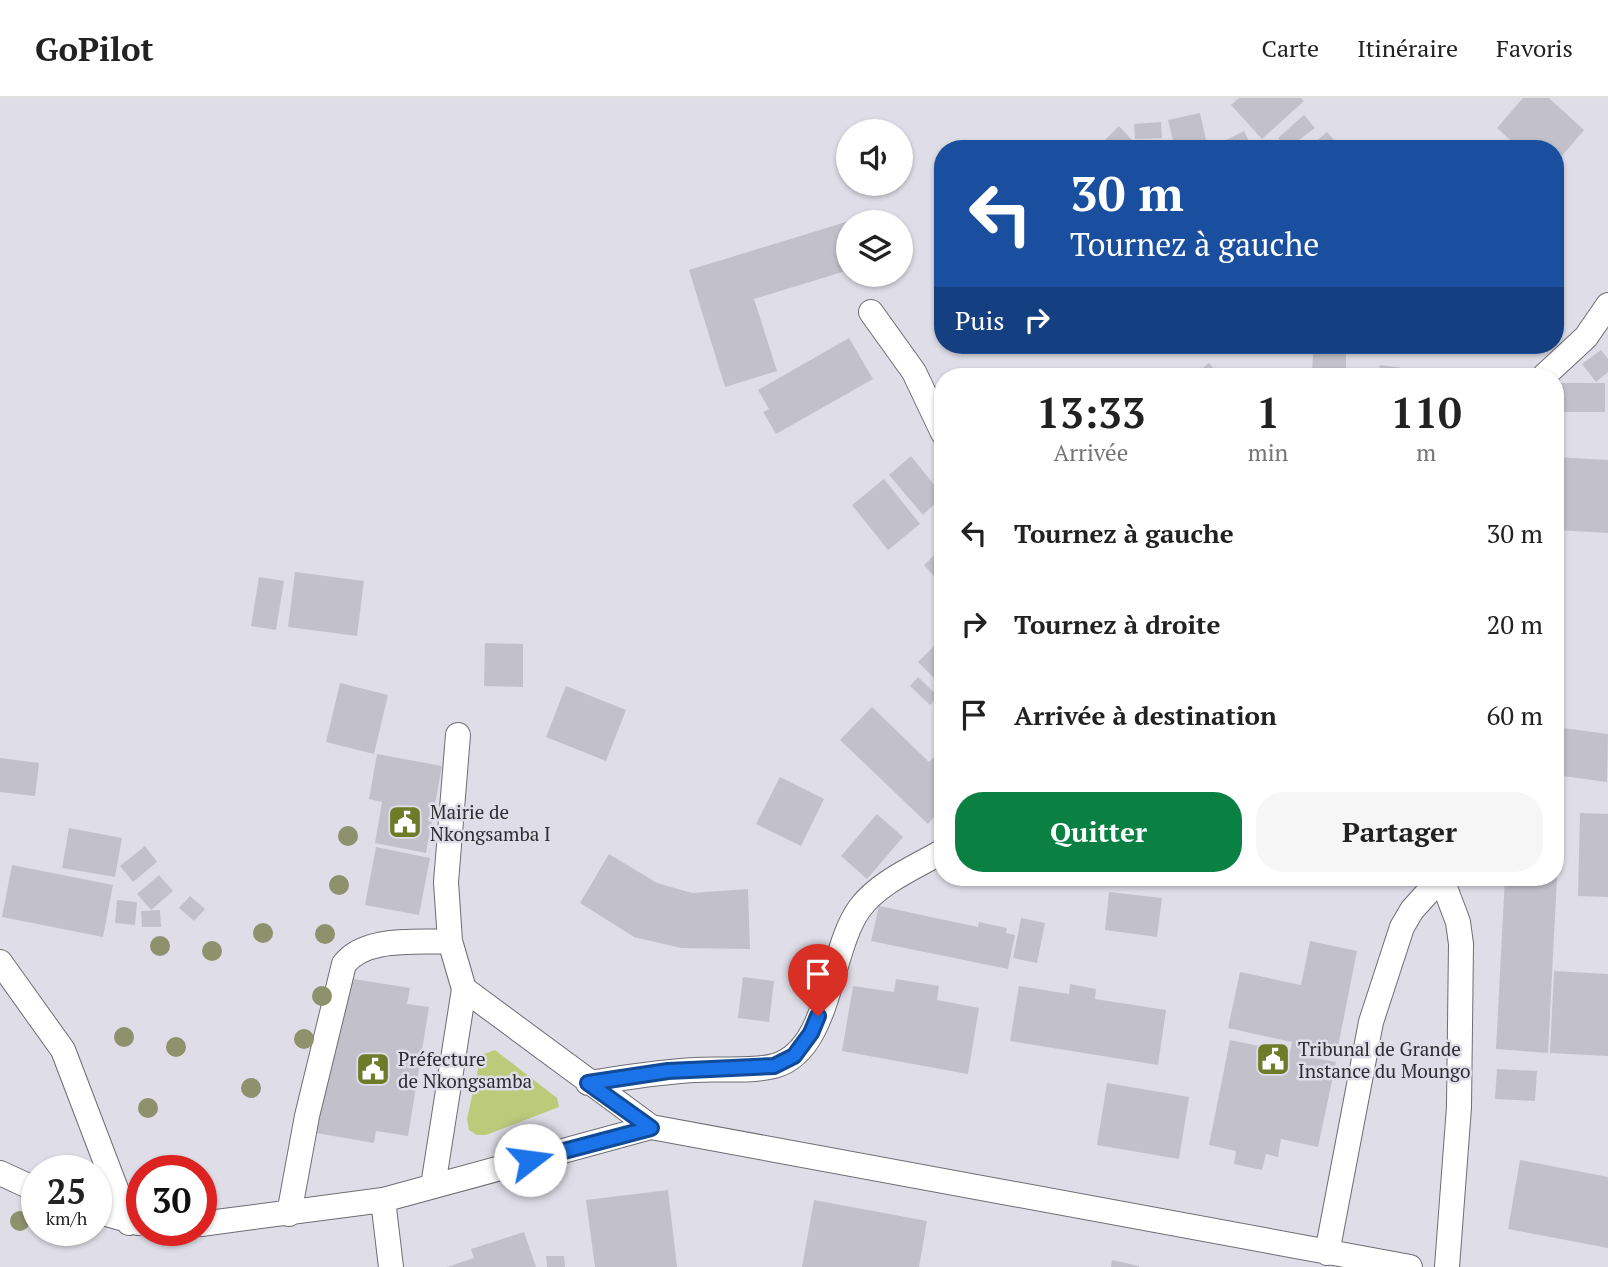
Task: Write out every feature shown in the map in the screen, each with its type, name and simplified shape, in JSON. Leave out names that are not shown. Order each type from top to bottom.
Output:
[{"type":"street","points":[[1553,368],[1586,337],[1608,305]]},
{"type":"street","points":[[871,312],[914,372],[934,414]]},
{"type":"street","points":[[433,1186],[464,989],[450,941],[446,882],[457,735]]},
{"type":"street","points":[[588,1083],[668,1071],[774,1066],[794,1056],[811,1033],[832,981],[844,934],[861,906],[880,888],[934,856]]},
{"type":"street","points":[[1327,1253],[1371,1022],[1402,927],[1412,910],[1433,886]]},
{"type":"street","points":[[1443,886],[1458,922],[1461,944],[1459,1107],[1447,1267]]},
{"type":"street","points":[[289,1214],[310,1102],[344,964],[352,953],[381,944],[450,941]]},
{"type":"street","points":[[0,962],[63,1050],[126,1201]]},
{"type":"street","points":[[464,989],[651,1128],[1410,1267]]},
{"type":"street","points":[[217,1222],[383,1199],[651,1128]]},
{"type":"street","points":[[0,1174],[21,1183]]},
{"type":"street","points":[[383,1199],[391,1267]]},
{"type":"green space","points":[[495,1050],[557,1098],[559,1107],[486,1135],[477,1135],[469,1130],[467,1119],[481,1055]]},
{"type":"building","points":[[1239,98],[1301,98],[1304,101],[1262,139],[1231,105]]},
{"type":"building","points":[[1523,98],[1549,98],[1584,130],[1564,154],[1564,140],[1510,140],[1497,128]]},
{"type":"building","points":[[1200,113],[1206,140],[1173,140],[1168,120]]},
{"type":"building","points":[[1304,115],[1315,128],[1299,140],[1278,138]]},
{"type":"building","points":[[1161,122],[1162,138],[1135,139],[1134,124]]},
{"type":"building","points":[[1119,126],[1132,140],[1105,140]]},
{"type":"building","points":[[1244,131],[1248,140],[1226,140]]},
{"type":"building","points":[[1327,132],[1334,140],[1318,140]]},
{"type":"building","points":[[836,225],[836,274],[754,299],[777,371],[725,387],[689,270]]},
{"type":"building","points":[[849,338],[873,379],[776,434],[763,412],[769,409],[758,390]]},
{"type":"building","points":[[1601,350],[1608,359],[1608,372],[1596,382],[1582,364]]},
{"type":"building","points":[[1313,354],[1346,354],[1346,368],[1312,368]]},
{"type":"building","points":[[1380,365],[1402,368],[1379,368]]},
{"type":"building","points":[[1564,383],[1605,383],[1605,412],[1564,412]]},
{"type":"building","points":[[911,456],[934,485],[934,505],[923,515],[889,475]]},
{"type":"building","points":[[1564,457],[1608,460],[1608,533],[1564,530]]},
{"type":"building","points":[[884,479],[920,524],[888,550],[852,505]]},
{"type":"building","points":[[934,556],[934,576],[924,565]]},
{"type":"building","points":[[295,572],[364,581],[357,636],[288,627]]},
{"type":"building","points":[[259,577],[284,581],[276,630],[251,626]]},
{"type":"building","points":[[485,643],[523,644],[523,687],[484,686]]},
{"type":"building","points":[[934,646],[934,678],[918,662]]},
{"type":"building","points":[[918,677],[934,692],[934,700],[930,705],[910,686]]},
{"type":"building","points":[[340,683],[388,695],[374,754],[326,742]]},
{"type":"building","points":[[566,686],[626,710],[606,761],[546,737]]},
{"type":"building","points":[[872,707],[929,762],[934,757],[934,817],[928,824],[840,740]]},
{"type":"building","points":[[1564,728],[1608,734],[1607,782],[1564,776]]},
{"type":"building","name":"Mairie de Nkongsamba I","points":[[377,754],[442,766],[426,853],[375,843],[382,802],[369,799]]},
{"type":"building","points":[[0,758],[39,763],[35,796],[0,792]]},
{"type":"building","points":[[780,777],[824,799],[801,846],[756,824]]},
{"type":"building","points":[[1580,813],[1608,814],[1608,897],[1578,896]]},
{"type":"building","points":[[877,814],[903,837],[867,879],[841,856]]},
{"type":"building","points":[[69,828],[122,838],[115,877],[62,868]]},
{"type":"building","points":[[145,846],[157,862],[133,882],[120,866]]},
{"type":"building","points":[[376,847],[430,858],[419,915],[365,905]]},
{"type":"building","points":[[609,854],[657,883],[692,893],[748,889],[750,949],[681,948],[634,937],[580,903]]},
{"type":"building","points":[[12,865],[113,885],[103,937],[2,917]]},
{"type":"building","points":[[159,875],[173,891],[151,910],[137,894]]},
{"type":"building","points":[[1505,886],[1557,886],[1548,1053],[1496,1049]]},
{"type":"building","points":[[1109,892],[1162,898],[1157,937],[1105,930]]},
{"type":"building","points":[[190,896],[205,909],[194,921],[179,908]]},
{"type":"building","points":[[117,900],[137,902],[135,925],[115,923]]},
{"type":"building","points":[[879,906],[978,927],[979,922],[1007,928],[1006,933],[1015,935],[1008,969],[871,941]]},
{"type":"building","points":[[160,910],[161,927],[142,927],[141,911]]},
{"type":"building","points":[[1021,918],[1045,923],[1037,963],[1013,958]]},
{"type":"building","name":"Tribunal de Grande Instance du Moungo","points":[[1310,941],[1357,951],[1337,1052],[1306,1045],[1304,1056],[1336,1062],[1318,1147],[1281,1139],[1278,1157],[1266,1154],[1262,1170],[1234,1164],[1236,1151],[1209,1145],[1230,1040],[1290,1052],[1292,1042],[1228,1028],[1240,972],[1301,985]]},
{"type":"building","points":[[1554,971],[1608,974],[1608,1056],[1550,1053]]},
{"type":"building","name":"Préfecture de Nkongsamba","points":[[341,977],[410,988],[407,1004],[429,1007],[408,1136],[376,1131],[374,1143],[316,1133]]},
{"type":"building","points":[[743,977],[774,981],[769,1022],[738,1018]]},
{"type":"building","points":[[896,979],[939,986],[937,1000],[979,1008],[968,1074],[842,1051],[853,986],[894,992]]},
{"type":"building","points":[[1070,984],[1096,989],[1095,999],[1166,1010],[1158,1065],[1010,1041],[1019,986],[1069,994]]},
{"type":"building","points":[[1497,1069],[1537,1071],[1535,1101],[1495,1099]]},
{"type":"building","points":[[1107,1083],[1189,1097],[1179,1159],[1097,1145]]},
{"type":"building","points":[[1520,1160],[1608,1177],[1608,1248],[1508,1229]]},
{"type":"building","points":[[668,1190],[677,1267],[595,1267],[586,1200]]},
{"type":"building","points":[[814,1200],[927,1221],[919,1267],[802,1267]]},
{"type":"building","points":[[524,1232],[536,1267],[447,1267],[474,1258],[471,1249]]},
{"type":"building","points":[[546,1256],[564,1256],[565,1267],[547,1267]]},
{"type":"building","points":[[1112,1260],[1139,1266],[1139,1267],[1111,1267]]},
{"type":"place","name":"Mairie de Nkongsamba I","points":[[405,822]]},
{"type":"place","name":"Tribunal de Grande Instance du Moungo","points":[[1273,1059]]},
{"type":"place","name":"Préfecture de Nkongsamba","points":[[373,1069]]},
{"type":"route","points":[[530,1160],[651,1128],[588,1083],[668,1071],[774,1066],[794,1056],[811,1033],[818,1016]]}]
